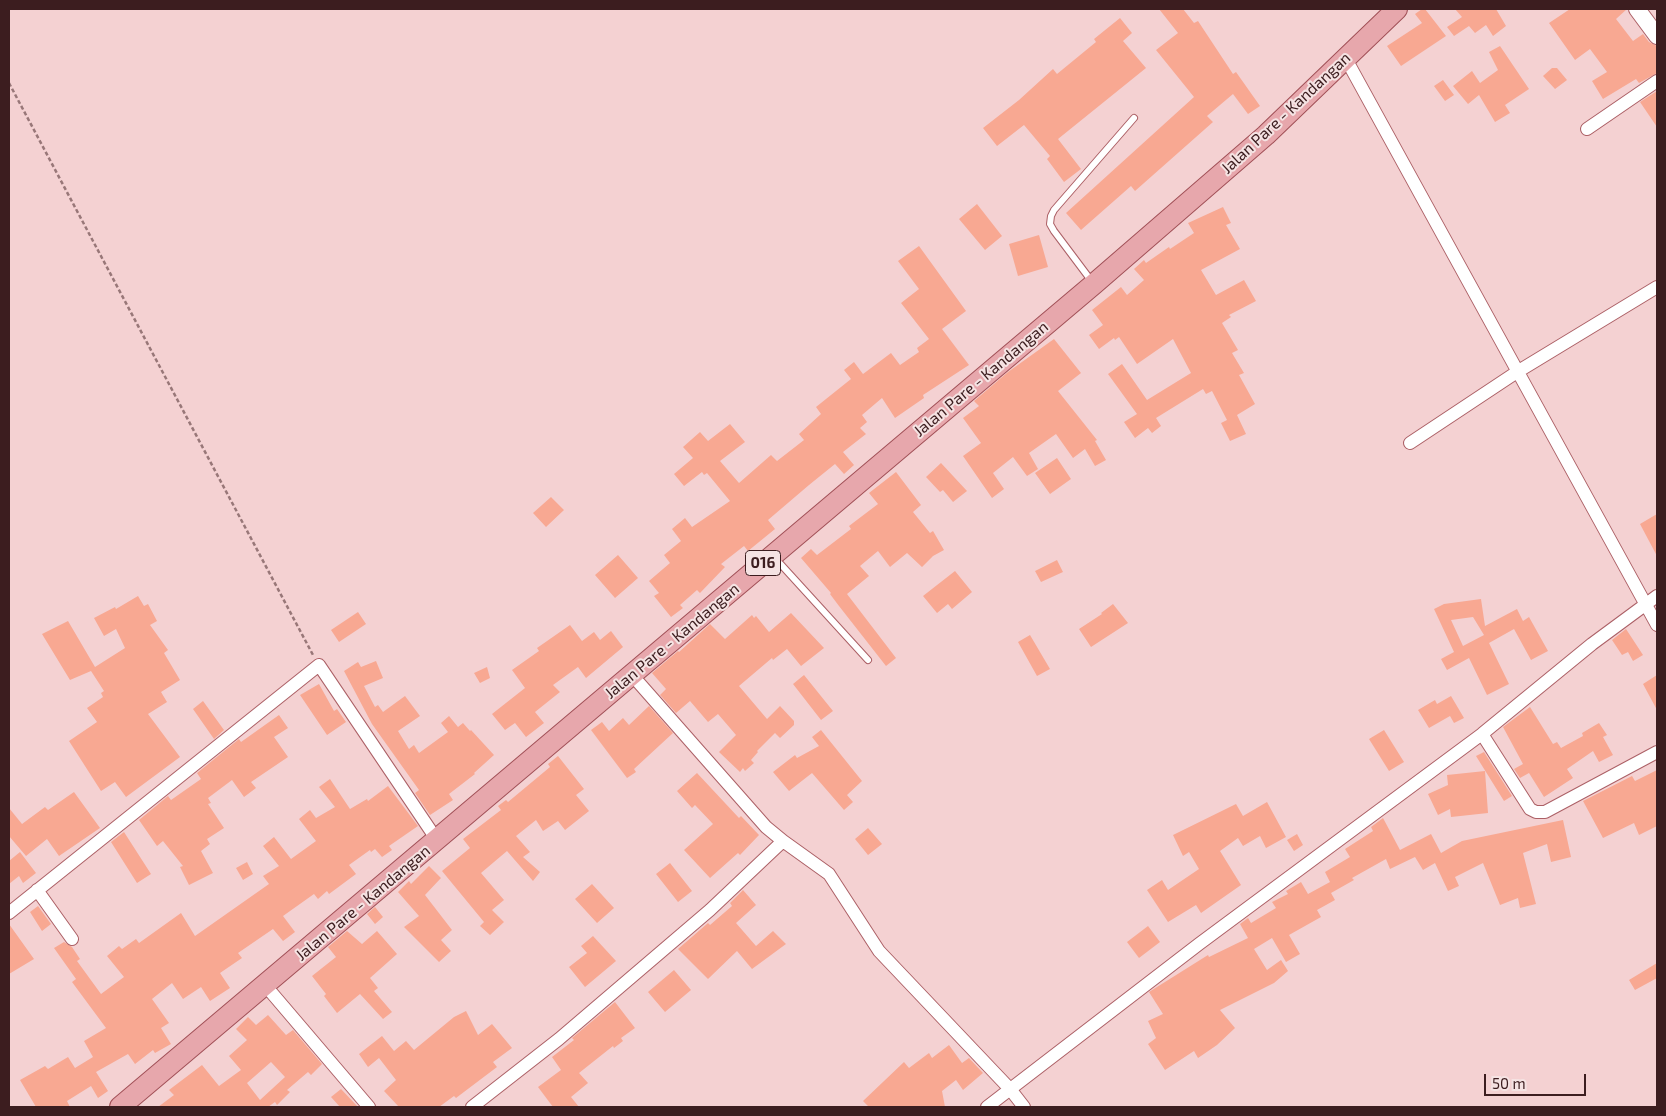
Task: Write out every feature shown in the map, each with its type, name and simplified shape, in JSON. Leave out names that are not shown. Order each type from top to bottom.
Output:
[{"type":"main road","name":"Jalan Pare - Kandangan","points":[[120,1107],[1094,284],[1266,135],[1397,9]]},
{"type":"street","points":[[1637,9],[1657,36]]},
{"type":"street","points":[[1346,59],[1657,625]]},
{"type":"street","points":[[1587,129],[1657,81]]},
{"type":"street","points":[[1410,443],[1518,372],[1657,287]]},
{"type":"street","points":[[987,1107],[1199,944],[1482,734],[1592,644],[1657,596]]},
{"type":"street","points":[[9,913],[319,665],[437,840]]},
{"type":"street","points":[[632,675],[766,827],[828,874],[879,951],[1010,1089],[1024,1107]]},
{"type":"street","points":[[1482,734],[1530,808],[1536,812],[1545,812],[1657,752]]},
{"type":"street","points":[[472,1107],[559,1038],[710,910],[783,841]]},
{"type":"street","points":[[37,890],[72,939]]},
{"type":"street","points":[[265,984],[369,1107]]},
{"type":"lane","points":[[1094,284],[1054,231],[1050,224],[1051,216],[1054,210],[1134,118]]},
{"type":"lane","points":[[773,555],[868,660]]},
{"type":"path","points":[[9,83],[319,665]]},
{"type":"building","points":[[1159,9],[1183,9],[1194,23],[1198,21],[1233,74],[1236,72],[1260,106],[1248,114],[1233,94],[1207,116],[1213,122],[1135,191],[1131,186],[1081,230],[1066,213],[1194,97],[1156,50],[1178,33]]},
{"type":"building","points":[[1425,9],[1446,36],[1401,66],[1387,46],[1422,23],[1415,14]]},
{"type":"building","points":[[1455,9],[1496,9],[1506,26],[1493,36],[1486,25],[1475,33],[1469,26],[1454,36],[1447,27],[1462,17]]},
{"type":"building","points":[[1570,9],[1627,9],[1616,19],[1633,41],[1643,34],[1649,42],[1657,46],[1657,73],[1639,83],[1636,79],[1603,99],[1592,81],[1607,72],[1590,49],[1575,60],[1549,23]]},
{"type":"building","points":[[1120,18],[1132,33],[1123,41],[1146,68],[1058,139],[1081,169],[1064,182],[1047,159],[1050,156],[1024,125],[997,146],[983,128],[1019,100],[1053,69],[1057,74],[1096,42],[1094,39]]},
{"type":"building","points":[[1500,46],[1529,89],[1505,105],[1510,113],[1495,122],[1479,95],[1468,104],[1453,86],[1472,71],[1480,83],[1498,70],[1489,52]]},
{"type":"building","points":[[1552,68],[1557,68],[1567,80],[1555,89],[1543,76]]},
{"type":"building","points":[[1443,80],[1454,95],[1445,101],[1434,86]]},
{"type":"building","points":[[1657,91],[1657,127],[1640,102]]},
{"type":"building","points":[[977,204],[1002,236],[985,250],[959,219]]},
{"type":"building","points":[[1223,207],[1231,223],[1226,225],[1240,249],[1201,270],[1216,295],[1244,280],[1256,301],[1229,315],[1231,317],[1222,323],[1238,350],[1232,353],[1244,373],[1239,375],[1255,404],[1237,415],[1246,434],[1230,441],[1221,423],[1227,420],[1212,391],[1206,394],[1203,389],[1156,418],[1161,426],[1152,433],[1148,428],[1135,438],[1124,422],[1137,414],[1108,374],[1122,364],[1147,400],[1191,373],[1173,339],[1137,364],[1119,337],[1115,340],[1114,338],[1099,349],[1089,335],[1103,325],[1092,310],[1121,287],[1127,295],[1144,280],[1134,269],[1144,260],[1146,263],[1194,233],[1188,223]]},
{"type":"building","points":[[1039,235],[1048,267],[1018,276],[1009,244]]},
{"type":"building","points":[[919,246],[966,311],[942,329],[969,365],[923,395],[924,398],[895,418],[882,398],[862,415],[867,422],[860,428],[866,434],[843,452],[854,465],[844,474],[835,464],[809,485],[768,520],[775,529],[748,551],[744,546],[721,564],[725,567],[700,593],[697,590],[680,605],[683,608],[671,617],[654,596],[659,593],[649,581],[670,563],[664,555],[681,541],[672,529],[685,518],[692,527],[730,501],[707,473],[704,475],[702,472],[684,486],[674,474],[693,458],[683,447],[700,432],[708,441],[730,424],[745,442],[720,461],[739,483],[771,455],[777,461],[804,440],[799,434],[821,414],[816,407],[851,379],[844,370],[854,362],[863,374],[891,353],[900,365],[919,352],[917,348],[929,339],[901,303],[919,289],[898,261]]},
{"type":"building","points":[[1054,339],[1081,373],[1058,391],[1097,440],[1095,441],[1106,460],[1095,466],[1085,449],[1073,458],[1056,434],[1029,453],[1038,469],[1027,476],[1013,457],[993,473],[1004,489],[992,498],[963,456],[981,443],[963,418],[979,406],[974,401],[1008,372]]},
{"type":"building","points":[[1057,458],[1071,479],[1050,494],[1035,473]]},
{"type":"building","points":[[941,463],[967,491],[953,502],[943,490],[940,492],[926,477]]},
{"type":"building","points":[[896,472],[921,505],[913,512],[930,533],[933,531],[944,550],[933,556],[922,567],[907,553],[890,567],[878,551],[860,566],[869,576],[847,594],[896,658],[886,666],[831,593],[801,558],[811,549],[817,555],[851,529],[849,526],[878,504],[869,493]]},
{"type":"building","points":[[551,497],[564,510],[546,527],[533,513]]},
{"type":"building","points":[[1657,514],[1657,556],[1640,524]]},
{"type":"building","points":[[618,555],[638,578],[615,598],[595,575]]},
{"type":"building","points":[[1057,560],[1063,572],[1041,582],[1035,571]]},
{"type":"building","points":[[955,571],[972,592],[952,609],[948,604],[937,613],[923,596]]},
{"type":"building","points":[[138,596],[144,606],[148,604],[157,621],[150,625],[168,650],[164,653],[180,680],[161,692],[167,702],[148,714],[180,757],[126,797],[115,782],[101,791],[69,741],[97,722],[87,708],[103,697],[101,693],[104,691],[91,671],[70,680],[42,634],[68,621],[95,667],[125,648],[116,629],[104,636],[94,618],[115,607],[116,609]]},
{"type":"building","points":[[1481,599],[1485,626],[1517,609],[1523,621],[1529,617],[1548,651],[1531,660],[1514,629],[1489,643],[1509,684],[1487,695],[1469,658],[1447,670],[1441,659],[1454,652],[1434,609],[1444,604]],"holes":[[[1473,617],[1484,635],[1463,646],[1451,620]]]},
{"type":"building","points":[[1113,604],[1128,623],[1091,647],[1079,629],[1102,614]]},
{"type":"building","points":[[358,612],[366,624],[339,642],[331,630]]},
{"type":"building","points":[[791,613],[824,648],[801,666],[787,649],[773,660],[772,658],[739,686],[767,719],[780,706],[794,721],[794,725],[780,738],[775,733],[757,751],[751,760],[754,763],[745,771],[743,768],[740,772],[719,752],[736,735],[718,714],[708,722],[690,701],[676,713],[660,695],[666,689],[652,673],[710,624],[725,639],[752,615],[754,618],[756,616],[769,632]]},
{"type":"building","points":[[570,625],[582,641],[594,632],[600,640],[611,631],[623,647],[586,678],[578,667],[553,685],[560,692],[535,712],[544,723],[526,737],[515,723],[505,730],[492,714],[525,688],[512,670],[539,651],[537,648]]},
{"type":"building","points":[[1626,629],[1643,655],[1633,661],[1628,652],[1622,655],[1612,640]]},
{"type":"building","points":[[1030,635],[1050,669],[1037,676],[1018,642]]},
{"type":"building","points":[[376,661],[383,678],[364,686],[375,707],[378,705],[383,712],[405,696],[420,716],[398,731],[409,749],[414,745],[419,753],[448,732],[441,723],[449,716],[458,727],[463,723],[494,755],[475,774],[449,794],[453,800],[430,815],[415,793],[419,790],[372,724],[344,671],[358,662],[361,667]]},
{"type":"building","points":[[487,667],[490,678],[480,683],[474,673]]},
{"type":"building","points":[[804,675],[833,711],[821,720],[793,684]]},
{"type":"building","points":[[1657,675],[1657,710],[1643,684]]},
{"type":"building","points":[[319,684],[334,711],[337,709],[346,722],[327,735],[300,695]]},
{"type":"building","points":[[1451,696],[1464,718],[1454,723],[1450,716],[1429,728],[1418,710],[1435,700],[1437,704]]},
{"type":"building","points":[[203,701],[224,730],[214,739],[193,709]]},
{"type":"building","points":[[649,706],[673,733],[634,769],[636,772],[627,778],[591,730],[602,722],[609,731],[623,718],[629,725]]},
{"type":"building","points":[[1530,707],[1553,744],[1557,742],[1561,748],[1583,736],[1582,733],[1599,723],[1607,735],[1603,737],[1613,755],[1599,762],[1593,751],[1567,769],[1573,778],[1544,797],[1529,773],[1520,778],[1514,769],[1523,764],[1503,727]]},
{"type":"building","points":[[279,715],[288,728],[274,737],[288,757],[251,782],[256,788],[244,797],[232,780],[208,798],[211,803],[208,804],[224,828],[207,839],[210,844],[201,851],[213,873],[189,885],[180,867],[183,866],[163,841],[157,846],[139,820],[168,796],[171,800],[201,779],[197,773],[239,739],[241,742]]},
{"type":"building","points":[[821,730],[862,781],[847,795],[853,802],[844,810],[812,773],[789,791],[773,772],[795,755],[797,758],[819,746],[812,737]]},
{"type":"building","points":[[1384,730],[1404,762],[1389,771],[1369,739]]},
{"type":"building","points":[[1484,752],[1512,796],[1504,801],[1476,756]]},
{"type":"building","points":[[558,756],[584,789],[576,795],[589,811],[565,830],[558,821],[543,831],[536,820],[516,836],[530,852],[523,857],[540,872],[533,881],[507,851],[481,873],[504,900],[492,910],[504,922],[490,935],[480,926],[484,922],[442,871],[470,848],[463,839],[501,810],[498,806],[506,800],[508,802],[550,767],[548,764]]},
{"type":"building","points":[[1657,770],[1657,826],[1639,835],[1634,823],[1603,838],[1583,801],[1632,776],[1635,781]]},
{"type":"building","points":[[1485,771],[1488,813],[1451,817],[1450,809],[1438,815],[1428,794],[1448,785],[1447,775]]},
{"type":"building","points":[[697,773],[739,818],[741,816],[759,835],[740,855],[738,853],[710,878],[684,850],[713,824],[695,805],[692,808],[677,791]]},
{"type":"building","points":[[330,779],[350,809],[367,799],[368,801],[388,786],[418,826],[389,846],[392,850],[382,857],[375,849],[371,852],[370,850],[349,865],[356,874],[329,894],[327,891],[318,899],[314,894],[283,916],[295,932],[283,941],[273,929],[238,953],[242,958],[220,973],[230,988],[210,1001],[201,987],[183,999],[172,983],[152,999],[169,1023],[161,1028],[171,1044],[155,1053],[153,1050],[135,1064],[128,1054],[96,1072],[108,1091],[98,1098],[91,1086],[67,1101],[70,1107],[36,1107],[20,1080],[45,1066],[48,1069],[68,1057],[75,1068],[93,1057],[84,1041],[106,1028],[72,982],[76,979],[54,948],[64,942],[72,947],[80,959],[77,961],[101,994],[124,977],[107,956],[119,946],[122,949],[136,939],[139,943],[181,913],[195,936],[269,884],[263,876],[279,866],[263,846],[274,837],[291,859],[316,841],[299,819],[310,810],[316,818],[335,807],[319,787]]},
{"type":"building","points":[[74,792],[100,828],[59,856],[47,839],[26,856],[9,836],[9,808],[22,824],[45,807],[48,810]]},
{"type":"building","points":[[1267,802],[1286,837],[1266,848],[1260,836],[1243,846],[1238,838],[1220,851],[1241,885],[1201,913],[1196,905],[1168,922],[1147,890],[1162,880],[1168,890],[1199,869],[1189,852],[1183,856],[1173,835],[1236,804],[1243,816]]},
{"type":"building","points":[[1383,818],[1400,850],[1431,834],[1441,853],[1462,841],[1563,820],[1571,857],[1551,862],[1547,844],[1523,853],[1536,904],[1520,908],[1518,898],[1500,905],[1483,863],[1455,877],[1459,886],[1448,891],[1435,863],[1423,870],[1415,857],[1390,869],[1386,859],[1352,878],[1354,880],[1331,893],[1335,900],[1317,910],[1321,917],[1289,935],[1300,954],[1286,962],[1272,938],[1254,949],[1267,970],[1281,960],[1288,971],[1274,983],[1220,1010],[1235,1028],[1217,1045],[1198,1058],[1194,1051],[1165,1070],[1148,1044],[1156,1038],[1148,1021],[1163,1014],[1149,992],[1208,955],[1209,957],[1248,938],[1240,924],[1248,918],[1251,923],[1276,908],[1272,902],[1288,894],[1286,891],[1301,882],[1308,894],[1330,882],[1325,872],[1350,857],[1345,849],[1373,831],[1371,827]]},
{"type":"building","points":[[868,828],[882,844],[868,855],[855,839]]},
{"type":"building","points":[[124,832],[151,874],[137,883],[111,842]]},
{"type":"building","points":[[1297,834],[1303,845],[1294,851],[1287,840]]},
{"type":"building","points":[[20,852],[36,873],[23,883],[19,876],[9,884],[9,861]]},
{"type":"building","points":[[247,862],[253,874],[243,880],[236,868]]},
{"type":"building","points":[[670,863],[692,891],[678,902],[656,874]]},
{"type":"building","points":[[429,866],[441,878],[425,895],[452,930],[441,940],[451,951],[439,962],[404,927],[419,916],[398,892],[409,881],[411,884]]},
{"type":"building","points":[[592,884],[614,908],[597,923],[575,899]]},
{"type":"building","points":[[743,890],[756,905],[736,923],[756,946],[773,931],[786,944],[752,969],[737,951],[708,979],[678,949],[708,923],[710,925],[732,906],[730,903]]},
{"type":"building","points":[[38,906],[51,924],[42,931],[30,912]]},
{"type":"building","points":[[375,907],[383,917],[375,924],[367,914]]},
{"type":"building","points":[[9,924],[34,959],[9,974]]},
{"type":"building","points":[[1148,926],[1160,942],[1139,958],[1127,942]]},
{"type":"building","points":[[347,931],[362,944],[377,931],[397,954],[370,978],[378,988],[374,991],[392,1012],[383,1019],[360,994],[337,1013],[324,996],[326,994],[312,976],[336,957],[328,947]]},
{"type":"building","points":[[593,936],[616,961],[585,987],[569,967],[587,953],[581,946]]},
{"type":"building","points":[[1657,963],[1657,978],[1635,990],[1629,980]]},
{"type":"building","points":[[674,970],[691,990],[665,1012],[648,992]]},
{"type":"building","points":[[615,1002],[635,1028],[621,1038],[623,1041],[614,1048],[613,1046],[579,1073],[588,1083],[571,1097],[579,1107],[553,1107],[538,1087],[561,1070],[552,1057],[574,1040],[572,1038]]},
{"type":"building","points":[[466,1011],[478,1035],[492,1024],[512,1048],[493,1062],[497,1067],[456,1098],[454,1096],[439,1107],[399,1107],[384,1091],[396,1080],[379,1058],[368,1067],[359,1054],[382,1036],[394,1051],[406,1041],[414,1050],[454,1017]]},
{"type":"building","points":[[268,1015],[286,1035],[293,1030],[322,1064],[311,1075],[308,1072],[287,1090],[290,1092],[277,1105],[275,1102],[268,1107],[158,1107],[174,1095],[169,1090],[202,1065],[219,1086],[241,1070],[229,1056],[247,1040],[236,1029],[248,1017],[256,1025]],"holes":[[[271,1062],[285,1077],[260,1100],[247,1083]]]},
{"type":"building","points":[[949,1045],[962,1063],[969,1058],[983,1073],[963,1090],[956,1080],[942,1091],[945,1107],[869,1107],[863,1101],[904,1062],[909,1068],[929,1053],[932,1058]]},
{"type":"building","points":[[341,1089],[358,1107],[340,1107],[331,1097]]}]
